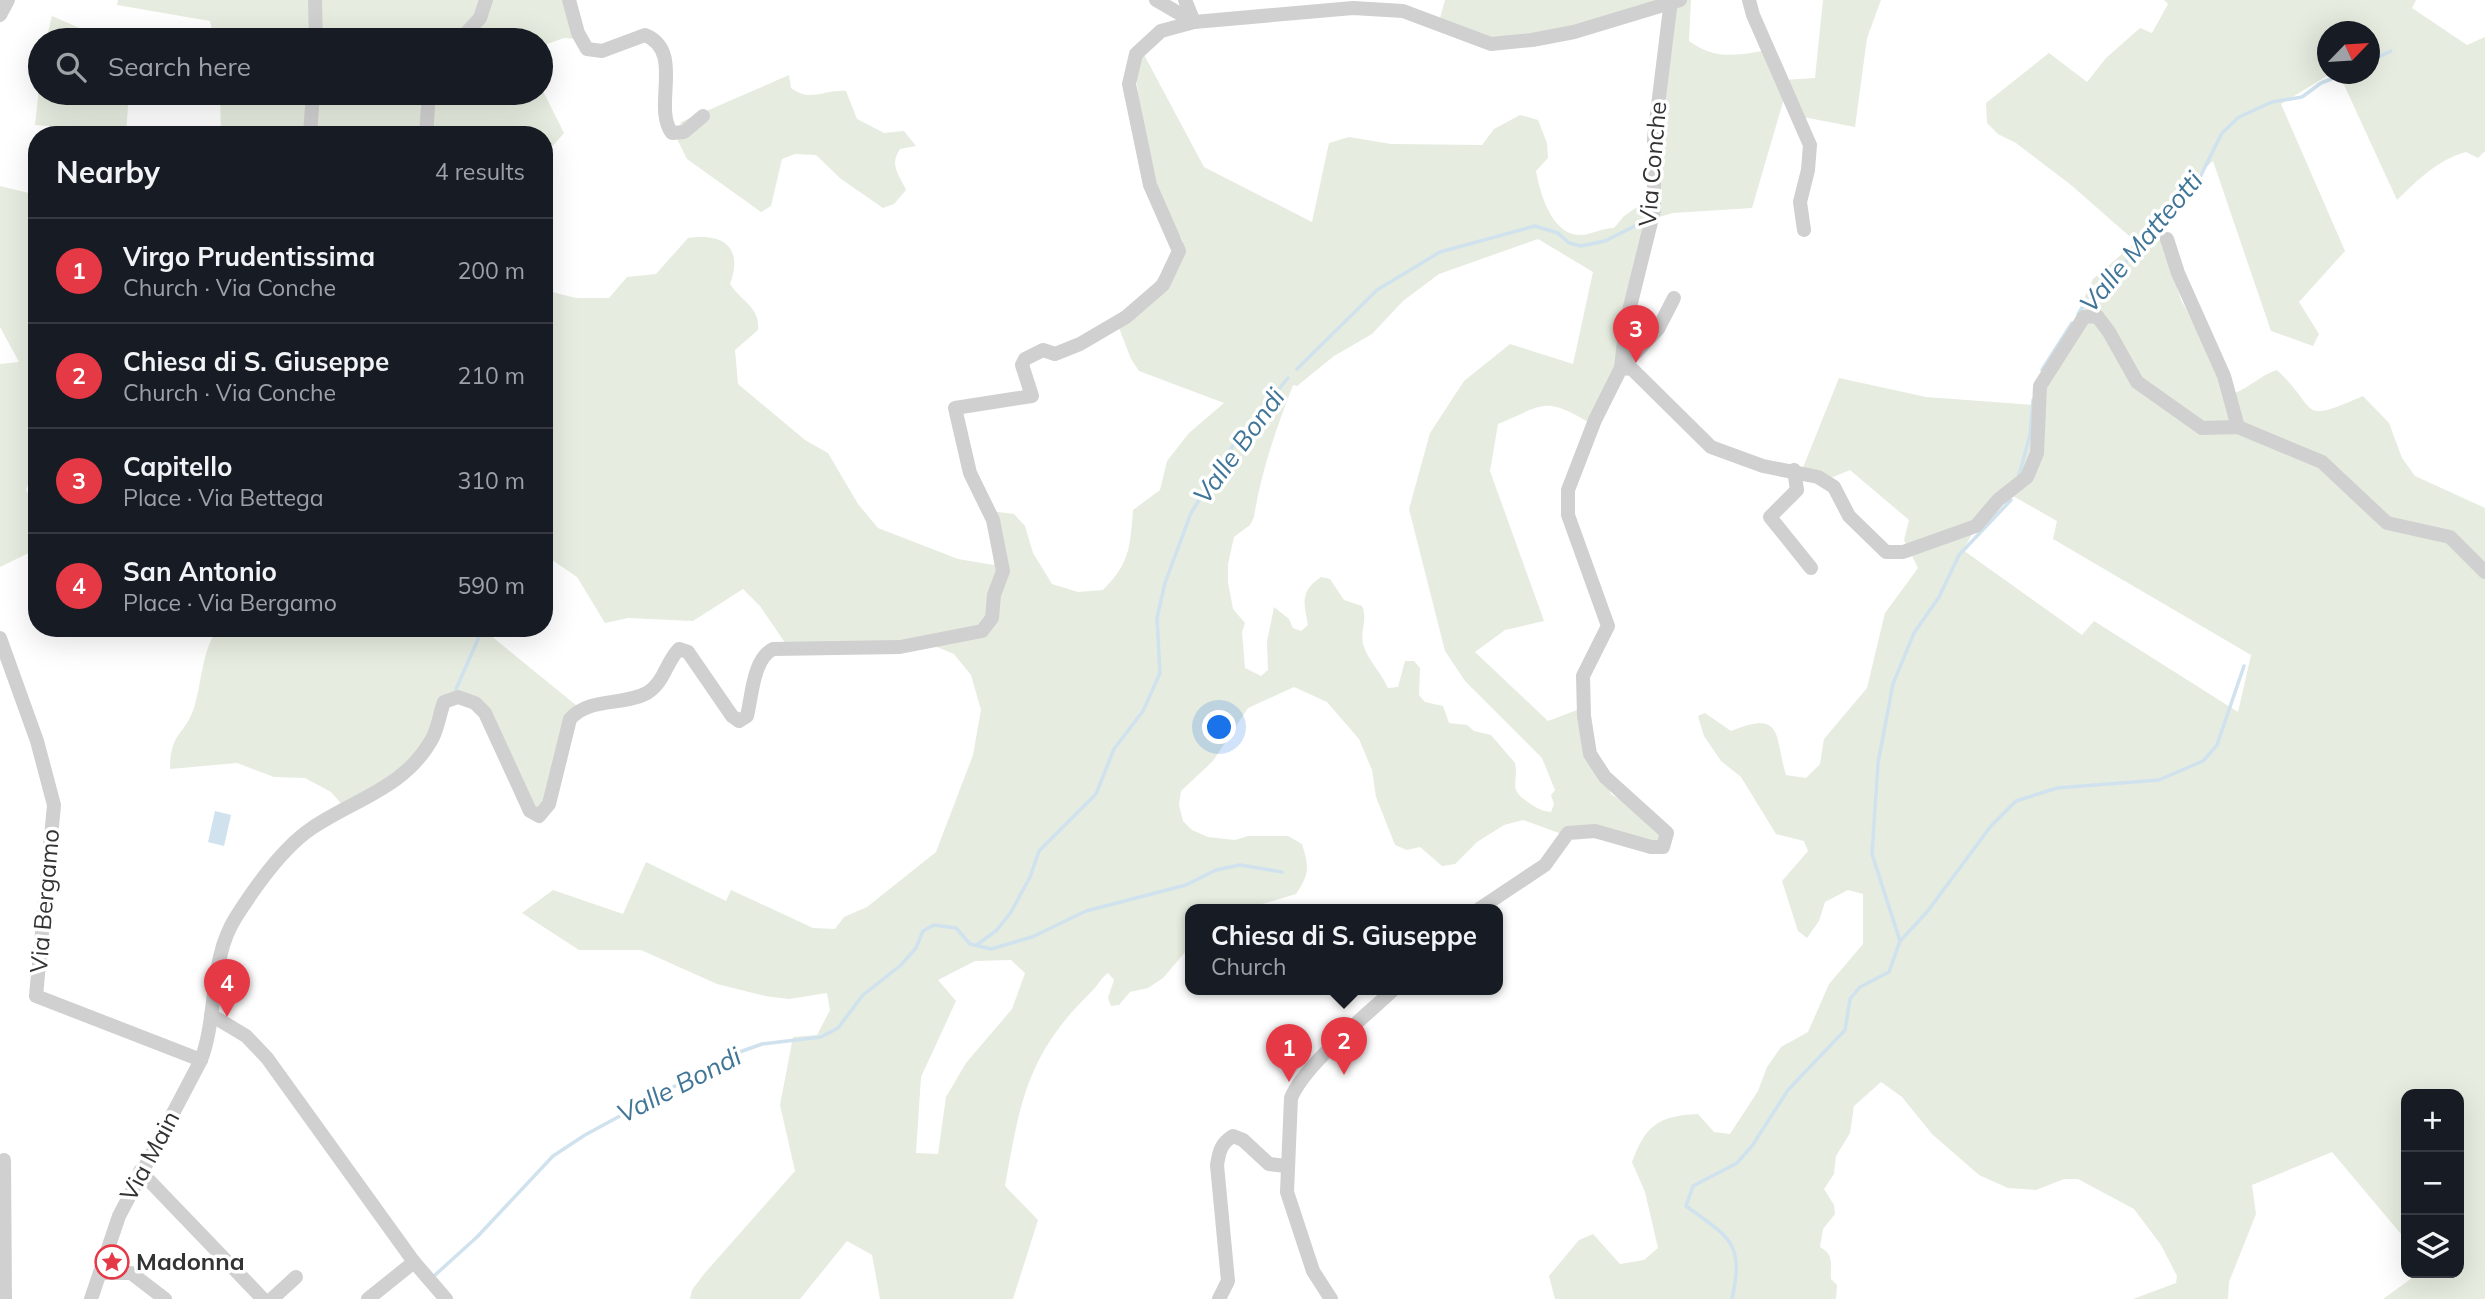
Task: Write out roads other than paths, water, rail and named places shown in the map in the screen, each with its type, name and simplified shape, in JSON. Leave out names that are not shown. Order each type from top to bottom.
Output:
[{"type":"street","points":[[0,15],[8,0]]},
{"type":"street","points":[[315,0],[316,28]]},
{"type":"street","points":[[471,28],[480,18],[486,0]]},
{"type":"street","points":[[569,0],[578,33],[587,49],[602,51],[645,35],[653,38],[667,60],[664,123],[672,133],[684,132],[703,116]]},
{"type":"street","points":[[1156,0],[1194,22],[1353,8],[1403,11],[1491,44],[1574,32],[1674,1]]},
{"type":"street","points":[[1185,0],[1194,22]]},
{"type":"street","points":[[1749,0],[1753,15],[1810,145],[1808,170],[1800,202],[1804,230]]},
{"type":"street","name":"Via Conche","points":[[1486,904],[1545,865],[1568,833],[1595,831],[1651,847],[1663,847],[1667,833],[1605,777],[1590,754],[1584,716],[1583,676],[1608,626],[1568,515],[1568,490],[1595,420],[1621,368],[1626,323],[1654,210],[1654,138],[1674,1]]},
{"type":"street","name":"Via Main","points":[[91,1299],[119,1216],[140,1171],[201,1060],[210,1035],[223,947],[235,919],[293,844],[310,829],[383,791],[403,775],[422,755],[434,735],[444,702],[458,696],[475,703],[485,713],[530,811],[539,816],[549,804],[570,719],[579,709],[645,694],[658,685],[679,649],[688,652],[732,716],[739,722],[747,716],[760,662],[765,653],[773,649],[900,647],[982,631],[992,618],[994,595],[1003,571],[993,520],[970,473],[955,408],[1032,396],[1022,365],[1025,359],[1042,351],[1055,354],[1080,344],[1126,317],[1163,285],[1179,251],[1150,186],[1129,84],[1136,54],[1160,31],[1194,22]]},
{"type":"street","points":[[311,126],[312,105]]},
{"type":"street","points":[[427,126],[428,105]]},
{"type":"street","points":[[2167,239],[2178,273],[2224,376],[2238,427]]},
{"type":"street","points":[[1621,368],[1658,329],[1674,298]]},
{"type":"street","points":[[1621,368],[1632,369],[1712,447],[1763,466],[1794,470],[1818,477],[1835,487],[1849,516],[1885,552],[1903,552],[1976,526],[1998,500],[2027,477],[2037,453],[2040,386],[2084,317],[2097,316],[2137,382],[2202,428],[2238,427],[2322,462],[2386,523],[2450,537],[2485,572]]},
{"type":"street","points":[[1794,470],[1797,490],[1770,517],[1811,568]]},
{"type":"street","name":"Via Bergamo","points":[[0,638],[37,741],[54,805],[36,996],[201,1060]]},
{"type":"street","points":[[1331,1299],[1309,1258],[1287,1192],[1286,1166],[1291,1098],[1296,1087],[1388,995]]},
{"type":"street","points":[[211,1015],[246,1036],[267,1058],[414,1262],[446,1299]]},
{"type":"street","points":[[1219,1299],[1228,1281],[1218,1176],[1220,1149],[1225,1140],[1233,1136],[1243,1140],[1269,1164],[1286,1166]]},
{"type":"street","points":[[4,1160],[5,1299]]},
{"type":"street","points":[[140,1171],[262,1299]]},
{"type":"street","points":[[368,1299],[414,1262]]},
{"type":"street","points":[[100,1273],[131,1273],[165,1299]]},
{"type":"street","points":[[272,1299],[296,1277]]},
{"type":"water","points":[[215,811],[231,815],[224,846],[208,842]]},
{"type":"waterway","name":"Valle Matteotti","points":[[2380,56],[2391,51]]},
{"type":"waterway","name":"Valle Matteotti","points":[[2078,314],[2088,299],[2120,271],[2134,250],[2155,233],[2195,187],[2222,133],[2239,117],[2272,102],[2302,97],[2320,84]]},
{"type":"waterway","name":"Valle Bondi","points":[[1297,369],[1377,290],[1440,252],[1535,226],[1558,233],[1569,243],[1581,246],[1605,241],[1643,222]]},
{"type":"waterway","name":"Valle Matteotti","points":[[2042,370],[2072,323]]},
{"type":"waterway","name":"Valle Bondi","points":[[978,944],[997,930],[1011,912],[1030,877],[1039,851],[1096,794],[1114,749],[1143,711],[1160,673],[1157,618],[1165,583],[1191,513],[1236,441],[1288,378]]},
{"type":"waterway","name":"Valle Matteotti","points":[[2019,475],[2030,435],[2033,400]]},
{"type":"waterway","name":"Valle Matteotti","points":[[1900,941],[1872,854],[1878,763],[1893,684],[1914,633],[1939,597],[1959,555],[2011,500]]},
{"type":"waterway","points":[[456,689],[479,637]]},
{"type":"waterway","name":"Valle Matteotti","points":[[1732,1299],[1736,1264],[1734,1252],[1730,1242],[1713,1225],[1686,1206],[1693,1186],[1737,1163],[1752,1146],[1788,1090],[1845,1030],[1850,999],[1860,987],[1889,972],[1900,941],[1927,912],[1991,826],[2016,801],[2057,788],[2159,780],[2203,761],[2217,745],[2244,666]]},
{"type":"waterway","name":"Valle Bondi","points":[[434,1276],[477,1237],[553,1156],[585,1135],[734,1054],[762,1044],[821,1037],[838,1028],[863,995],[901,965],[916,948],[923,931],[934,925],[956,928],[970,944],[991,949],[1032,937],[1086,911],[1186,885],[1216,870],[1240,865],[1282,872]]},
{"type":"place","name":"Capitello","points":[[1636,363]]},
{"type":"place","name":"San Antonio","points":[[227,1017]]},
{"type":"place","name":"Chiesa di S. Giuseppe","points":[[1344,1075]]},
{"type":"place","name":"Virgo Prudentissima","points":[[1289,1082]]},
{"type":"place","name":"Madonna","points":[[112,1262]]}]
